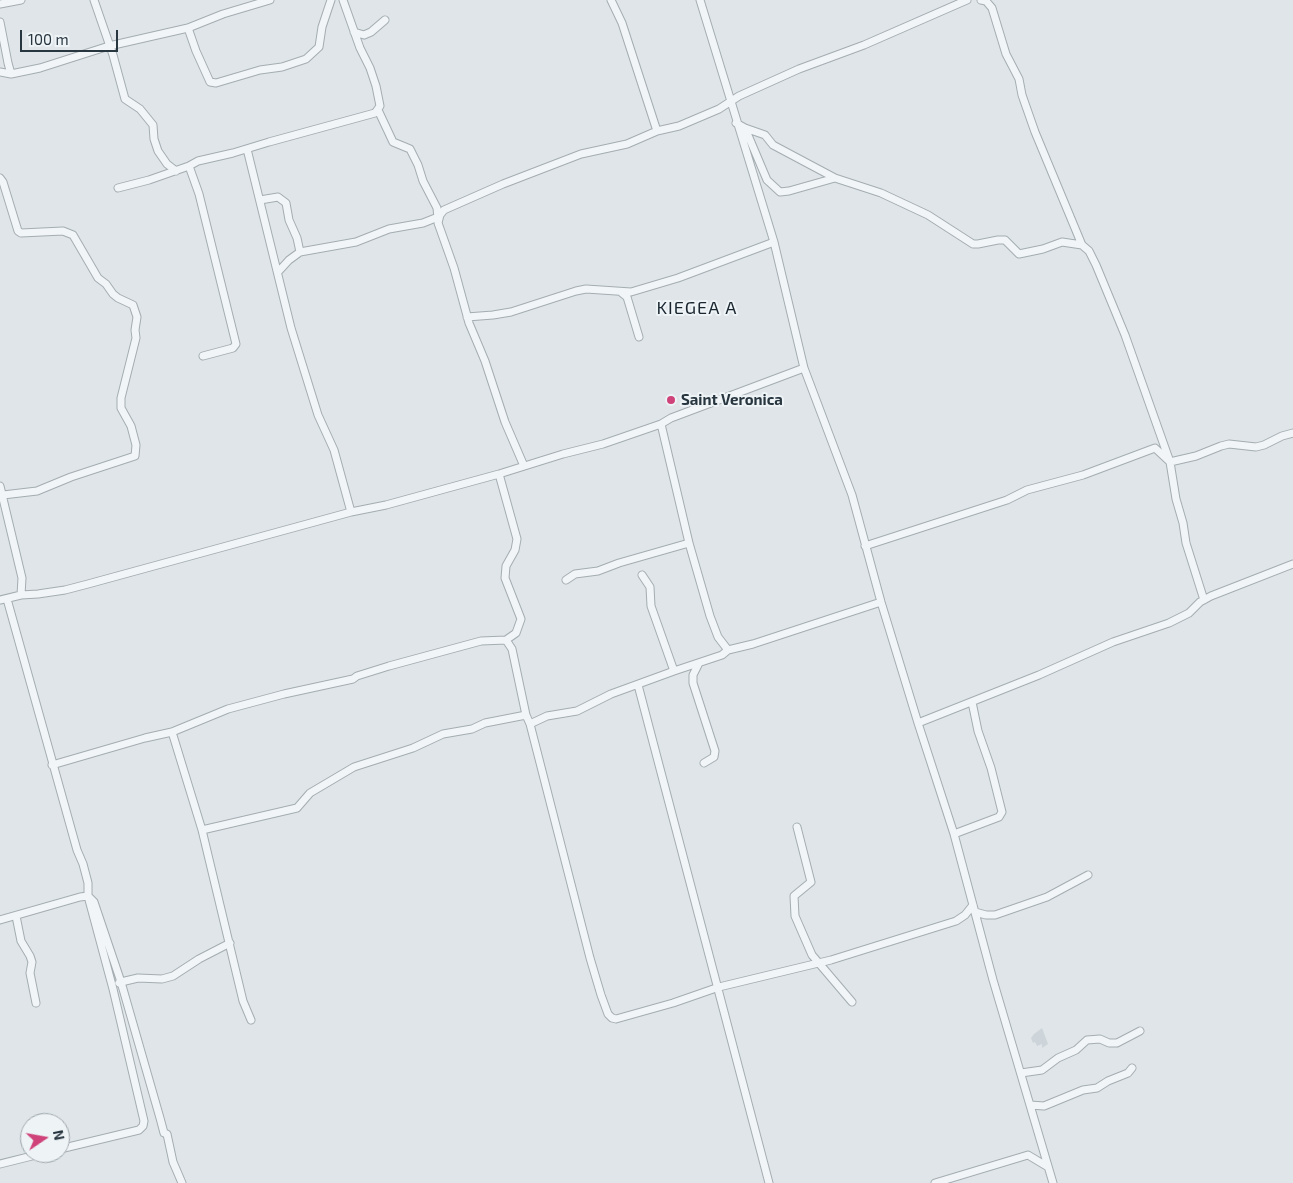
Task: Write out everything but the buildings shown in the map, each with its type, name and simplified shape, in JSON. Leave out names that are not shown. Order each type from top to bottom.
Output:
[{"type":"street","points":[[0,4],[21,0]]},
{"type":"street","points":[[94,0],[108,46],[113,55],[125,99],[140,109],[153,125],[154,139],[158,151],[167,164],[176,171]]},
{"type":"street","points":[[0,72],[11,74],[40,68],[108,46],[188,28],[223,14],[270,0]]},
{"type":"street","points":[[188,28],[210,82],[216,83],[306,60],[319,47],[322,27],[331,0]]},
{"type":"street","points":[[118,188],[176,171],[198,161],[248,149],[374,113],[378,110],[380,106],[376,86],[343,0]]},
{"type":"street","points":[[611,0],[622,23],[657,131]]},
{"type":"street","points":[[700,0],[736,123],[774,242],[804,368],[852,495],[881,602],[954,834],[992,980],[1053,1183]]},
{"type":"street","points":[[438,220],[444,210],[503,184],[581,154],[627,144],[657,131],[679,126],[719,109],[730,101],[799,69],[864,45],[967,0]]},
{"type":"street","points":[[981,0],[986,1],[992,8],[1006,54],[1019,80],[1022,95],[1035,132],[1082,245]]},
{"type":"street","points":[[354,32],[364,35],[371,32],[384,20]]},
{"type":"street","points":[[0,22],[11,74]]},
{"type":"street","points":[[378,110],[393,142],[410,149],[437,208],[438,220],[454,268],[467,317],[505,422],[524,466]]},
{"type":"street","points":[[736,123],[765,136],[773,145],[835,178],[881,193],[928,216],[973,244],[1004,240],[1019,254],[1062,242],[1082,245],[1089,250],[1125,335],[1170,462],[1186,543],[1204,600]]},
{"type":"street","points":[[745,128],[767,180],[780,192],[835,178]]},
{"type":"street","points":[[248,149],[291,328],[318,415],[334,450],[351,512]]},
{"type":"street","points":[[189,166],[200,194],[236,344],[233,348],[203,356]]},
{"type":"street","points":[[0,178],[3,182],[18,231],[21,233],[63,231],[73,235],[98,278],[118,298],[133,305],[137,317],[132,361],[123,392],[121,408],[131,426],[136,445],[136,456],[71,477],[37,491],[3,495]]},
{"type":"street","points":[[260,200],[278,197],[286,203],[289,220],[297,238],[300,252]]},
{"type":"street","points":[[278,272],[300,252],[356,242],[389,229],[438,220]]},
{"type":"street","points":[[467,317],[493,316],[511,312],[586,289],[622,293],[631,292],[661,284],[774,242]]},
{"type":"street","points":[[622,293],[627,296],[639,337]]},
{"type":"street","points":[[70,1147],[139,1130],[143,1126],[143,1116],[114,989],[88,896],[88,883],[83,864],[77,850],[3,600],[21,595],[38,594],[80,586],[351,512],[386,505],[603,444],[661,424],[671,418],[804,368]]},
{"type":"street","points":[[661,424],[689,543],[710,616],[718,637],[728,650]]},
{"type":"street","points":[[1170,462],[1196,456],[1229,444],[1256,447],[1293,433]]},
{"type":"street","points":[[865,546],[1007,500],[1027,490],[1082,474],[1155,448],[1170,462]]},
{"type":"street","points":[[52,765],[172,732],[228,710],[284,694],[353,679],[356,676],[389,666],[481,641],[506,640],[516,632],[521,620],[505,578],[506,566],[515,550],[517,539],[499,474]]},
{"type":"street","points":[[0,486],[22,578],[21,595]]},
{"type":"street","points":[[566,580],[575,574],[606,569],[619,563],[689,543]]},
{"type":"street","points":[[918,723],[1113,642],[1169,623],[1189,613],[1204,600],[1237,585],[1293,564]]},
{"type":"street","points":[[642,575],[650,587],[651,606],[674,671]]},
{"type":"street","points":[[530,724],[547,716],[577,711],[611,694],[722,655],[728,650],[881,602]]},
{"type":"street","points":[[506,640],[515,657],[526,715],[530,724],[590,958],[608,1014],[612,1018],[616,1019],[673,1004],[719,987],[819,962],[956,921],[974,908]]},
{"type":"street","points":[[699,663],[693,675],[693,683],[715,751],[714,757],[704,763]]},
{"type":"street","points":[[638,685],[719,987],[769,1183]]},
{"type":"street","points":[[954,834],[999,817],[1002,812],[991,768],[978,732],[972,702]]},
{"type":"street","points":[[202,830],[297,808],[310,794],[354,768],[413,748],[442,734],[472,729],[485,723],[526,715]]},
{"type":"street","points":[[172,732],[202,830],[244,1001],[251,1020]]},
{"type":"street","points":[[797,827],[811,882],[794,896],[795,916],[812,955],[852,1002]]},
{"type":"street","points":[[974,908],[986,915],[995,915],[1046,897],[1088,875]]},
{"type":"street","points":[[0,920],[88,896]]},
{"type":"street","points":[[88,896],[94,902],[121,982],[164,1133],[167,1134],[173,1162],[182,1183]]},
{"type":"street","points":[[16,916],[21,941],[32,962],[30,972],[36,1003]]},
{"type":"street","points":[[114,989],[121,982],[138,978],[173,976],[199,959],[230,943]]},
{"type":"street","points":[[1021,1073],[1042,1070],[1058,1058],[1076,1050],[1087,1040],[1100,1039],[1109,1043],[1117,1043],[1140,1031]]},
{"type":"street","points":[[1030,1105],[1044,1106],[1083,1090],[1097,1088],[1108,1081],[1128,1073],[1132,1068]]},
{"type":"street","points":[[935,1183],[1028,1155],[1048,1167]]},
{"type":"street","points":[[0,1164],[20,1159]]},
{"type":"shaded area","points":[[1042,1028],[1048,1044],[1042,1048],[1042,1044],[1037,1046],[1031,1038]]},
{"type":"place","name":"Saint Veronica","points":[[671,400]]},
{"type":"district","name":"KIEGEA A","points":[[697,308]]}]
